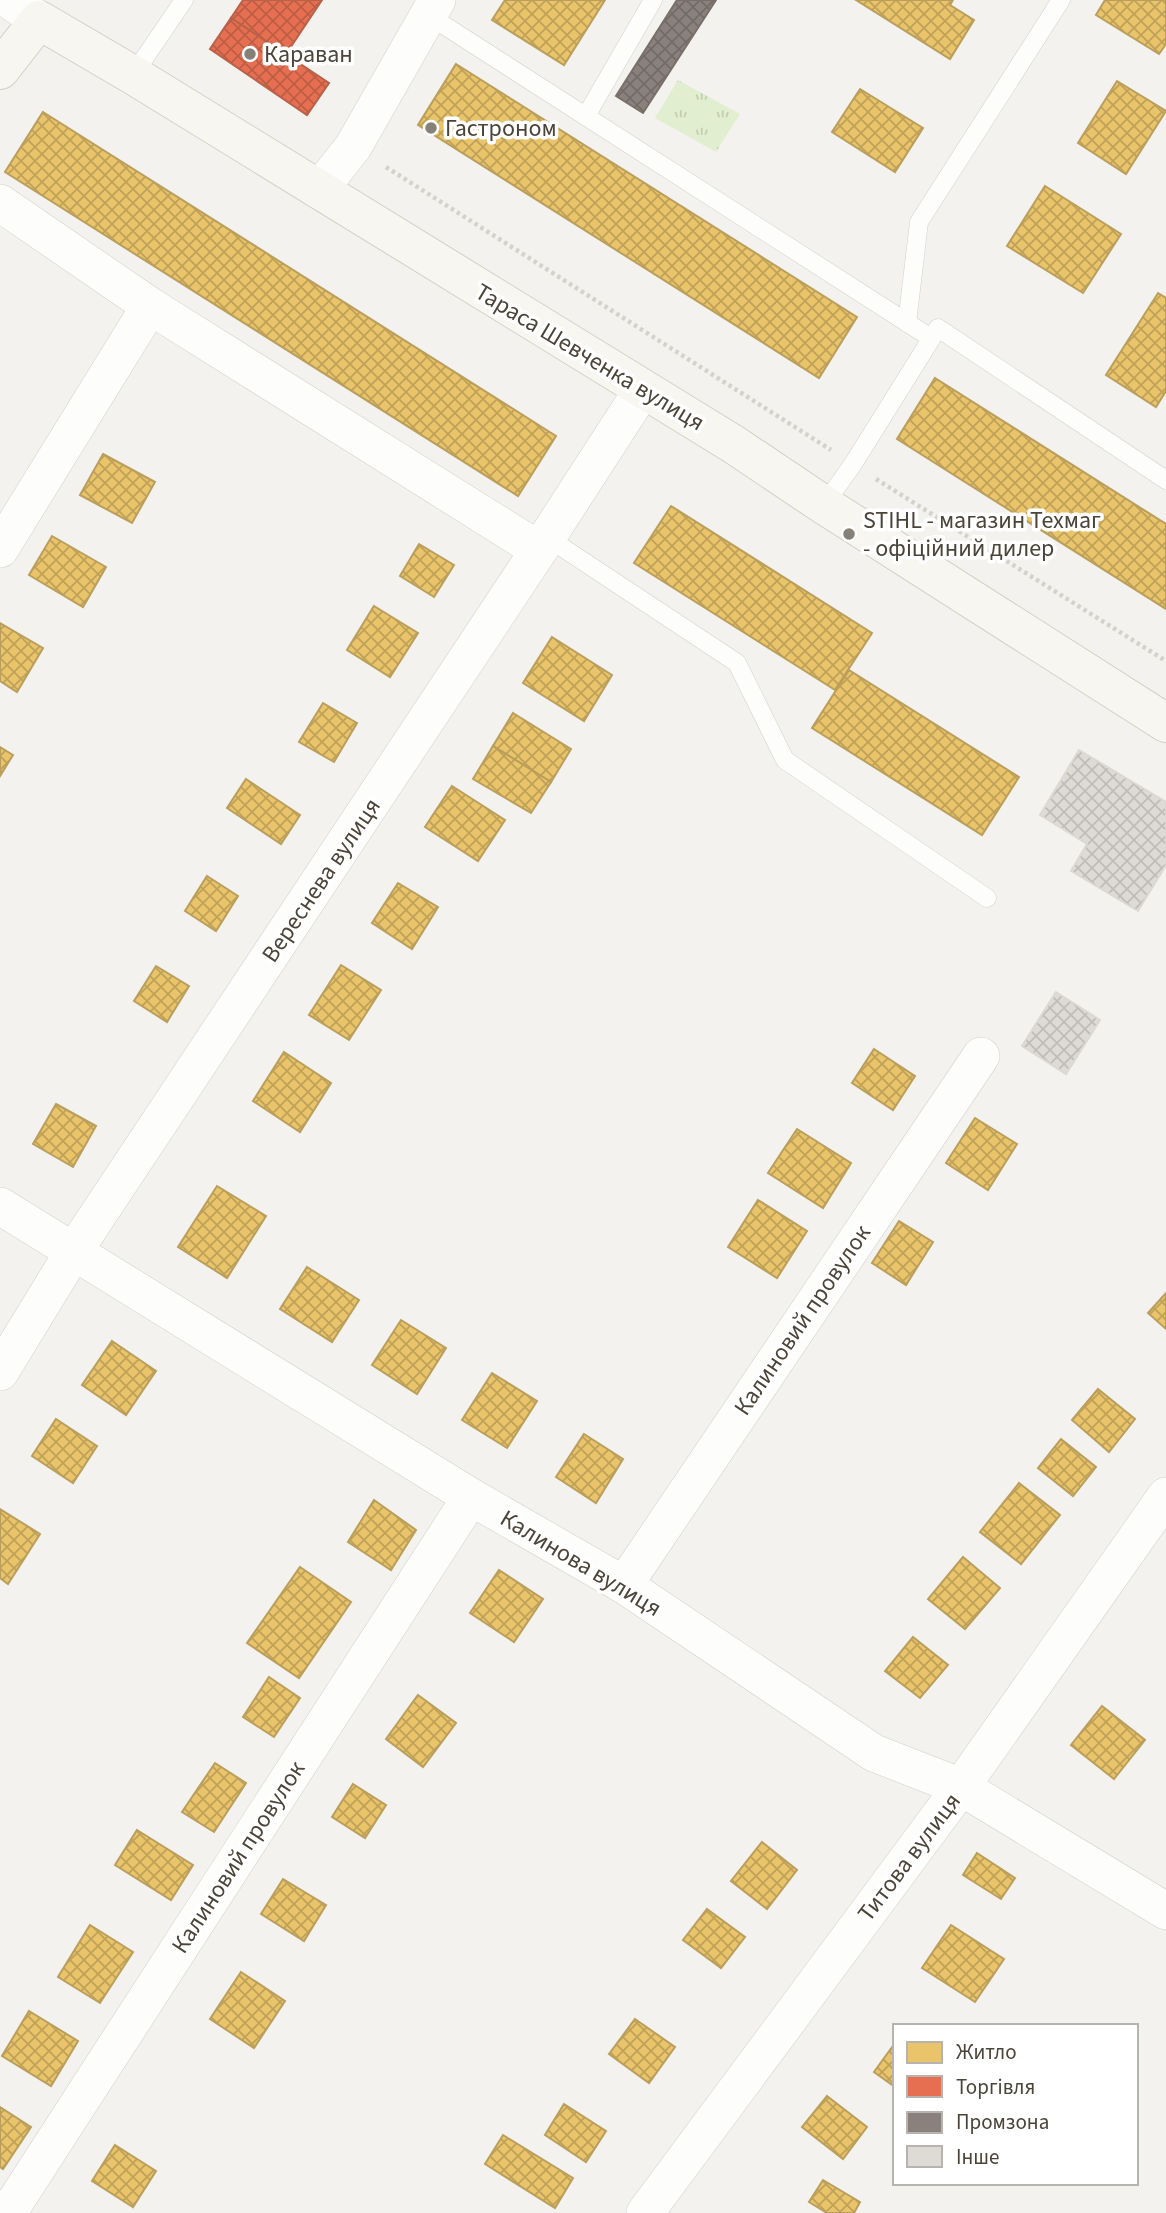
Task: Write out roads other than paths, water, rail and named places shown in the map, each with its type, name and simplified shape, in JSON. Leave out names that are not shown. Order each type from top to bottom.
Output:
[{"type":"street","points":[[319,190],[353,147],[432,7]]},
{"type":"street","name":"Тараса Шевченка вулиця","points":[[24,10],[733,444],[1166,723]]},
{"type":"street","points":[[0,70],[24,10]]},
{"type":"street","points":[[0,203],[150,306],[544,544]]},
{"type":"street","points":[[0,549],[150,306]]},
{"type":"street","name":"Вереснева вулиця","points":[[0,1372],[74,1251],[544,544],[643,389]]},
{"type":"street","name":"Калиновий провулок","points":[[624,1585],[981,1056]]},
{"type":"street","name":"Калинова вулиця","points":[[0,1206],[471,1497],[624,1585],[874,1753],[961,1787],[1166,1911]]},
{"type":"street","name":"Титова вулиця","points":[[645,2213],[961,1787],[1166,1496]]},
{"type":"street","name":"Калиновий провулок","points":[[2,2213],[15,2202],[471,1497]]},
{"type":"lane","points":[[133,75],[184,0]]},
{"type":"lane","points":[[586,116],[653,0]]},
{"type":"lane","points":[[907,323],[919,222],[1061,0]]},
{"type":"lane","points":[[432,7],[586,116],[931,338]]},
{"type":"lane","points":[[824,505],[853,464],[937,328],[1166,480]]},
{"type":"lane","points":[[544,544],[737,663],[785,761],[987,898]]},
{"type":"place","name":"Караван","points":[[250,54]]},
{"type":"place","name":"Гастроном","points":[[431,128]]},
{"type":"place","name":"STIHL - магазин Техмаг - офіційний дилер","points":[[849,534]]}]
